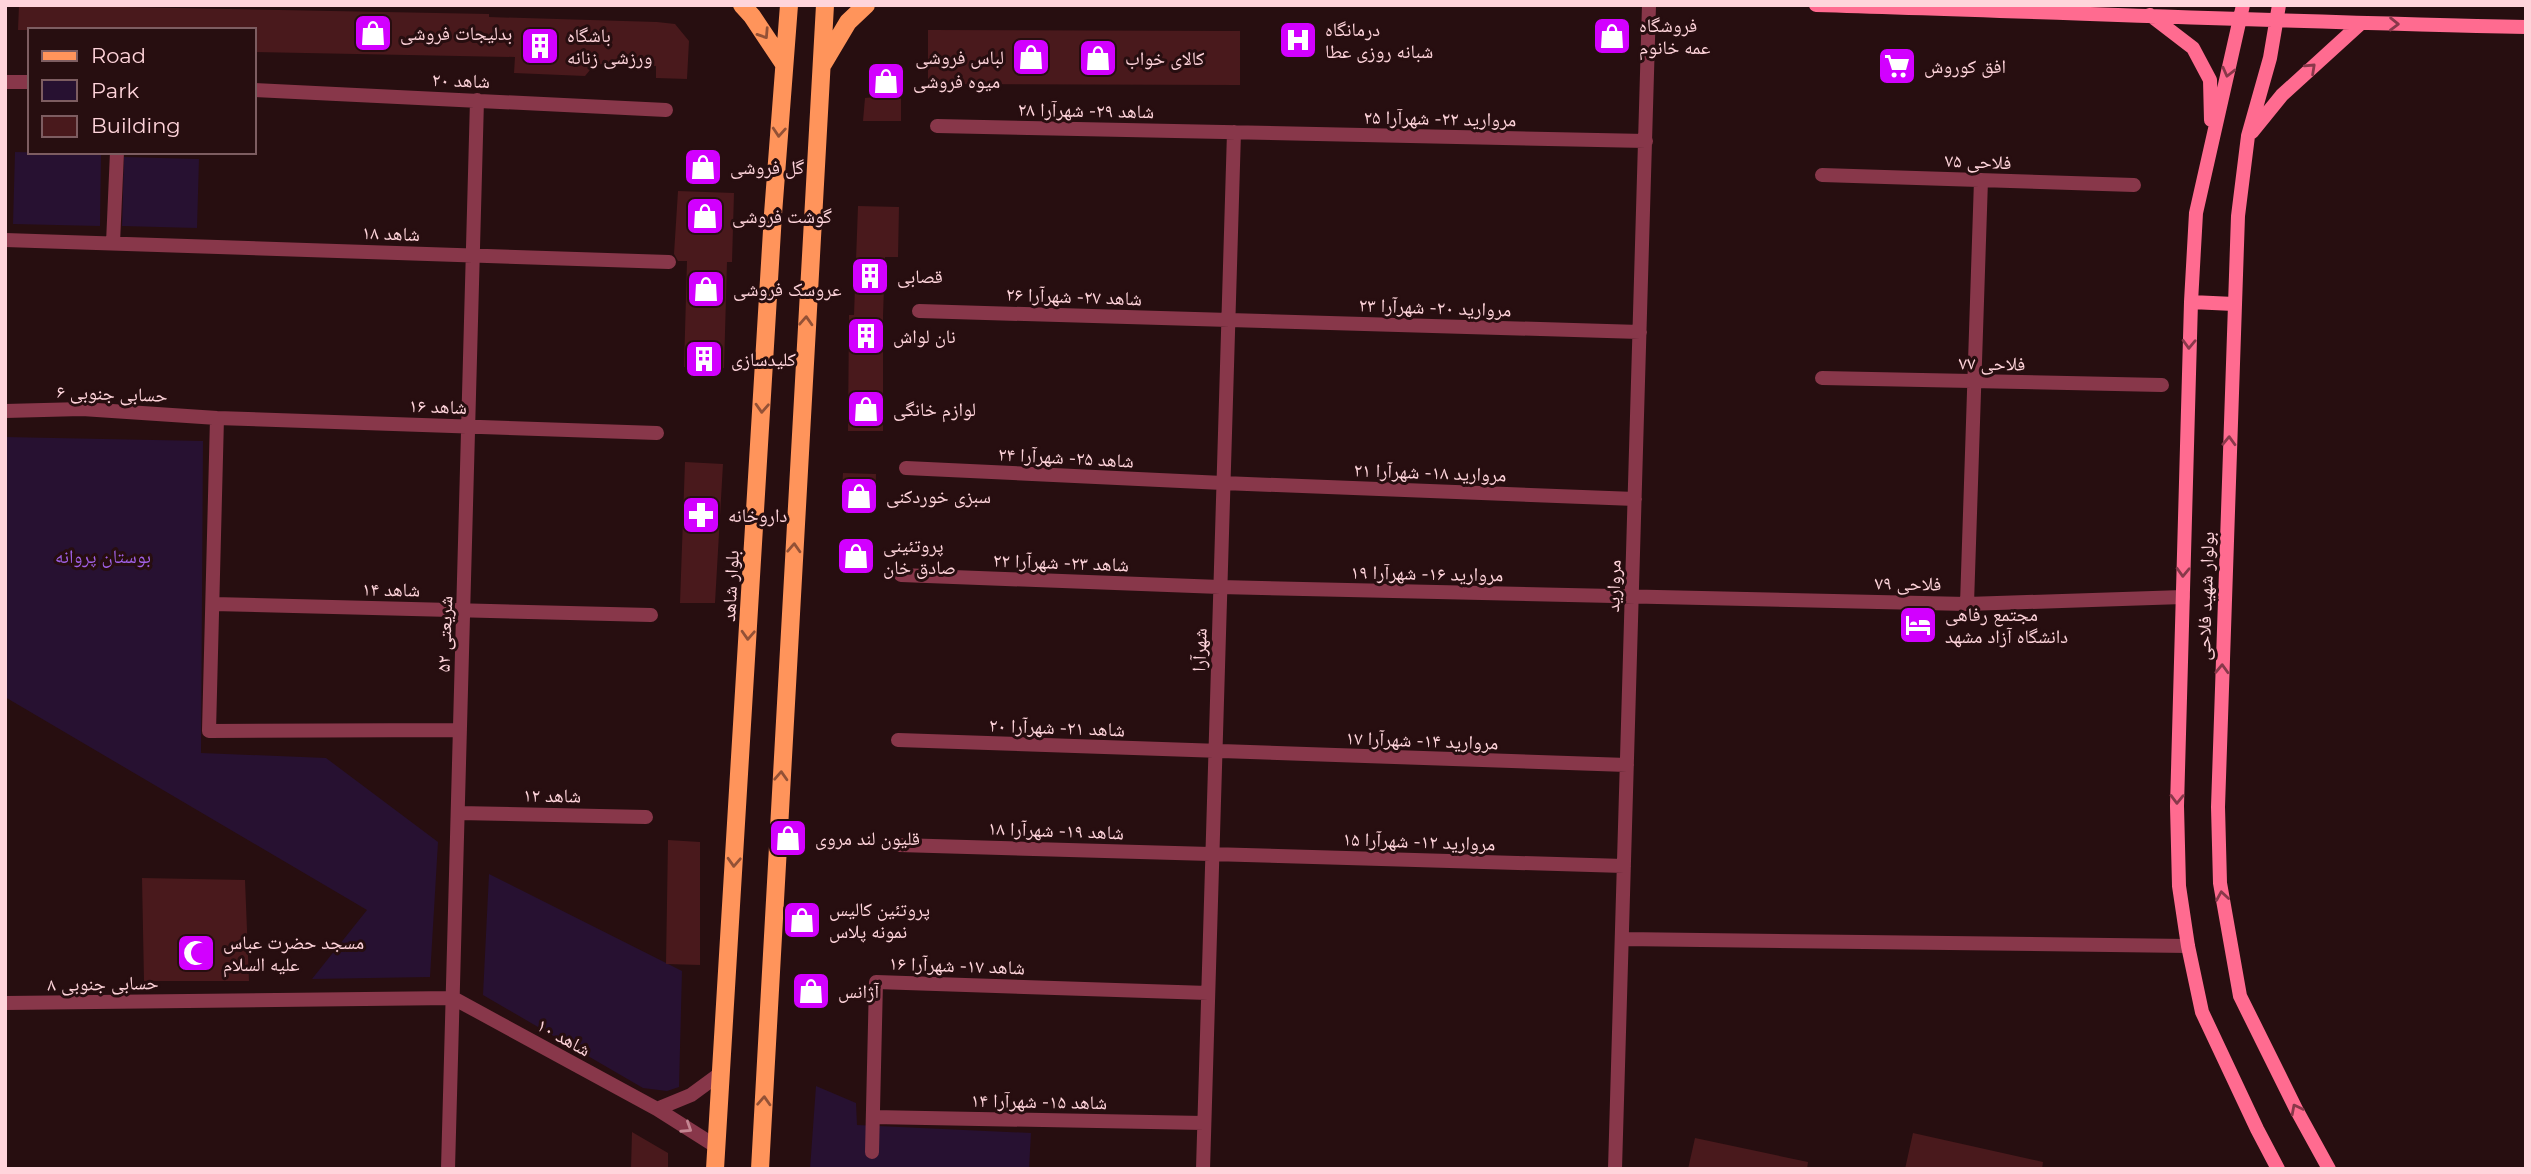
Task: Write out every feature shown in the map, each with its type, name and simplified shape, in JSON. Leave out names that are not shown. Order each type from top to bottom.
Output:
[{"type":"main road","points":[[742,5],[784,64]]},
{"type":"main road","name":"بلوار شاهد","points":[[715,1169],[789,5]]},
{"type":"main road","points":[[760,1169],[825,5]]},
{"type":"main road","points":[[821,67],[848,22],[866,5]]},
{"type":"main road","points":[[1816,5],[2149,14],[2242,13],[2277,21],[2526,27]]},
{"type":"main road","name":"بولوار شهید فلاحی","points":[[2279,5],[2270,58],[2248,136],[2238,216],[2218,807],[2220,883],[2240,996],[2329,1169]]},
{"type":"main road","name":"بولوار شهید فلاحی","points":[[2242,13],[2211,138],[2196,213],[2191,302],[2177,807],[2179,886],[2202,1012],[2256,1129],[2278,1169]]},
{"type":"main road","points":[[2149,14],[2193,48],[2210,80],[2211,138]]},
{"type":"main road","points":[[2248,136],[2282,95],[2360,24]]},
{"type":"main road","points":[[2191,302],[2234,304]]},
{"type":"street","name":"مروارید","points":[[1615,1169],[1649,5]]},
{"type":"street","points":[[5,82],[28,82]]},
{"type":"street","name":"شاهد ۲۰","points":[[256,90],[666,110]]},
{"type":"street","name":"شریعتی ۵۲","points":[[448,1169],[477,100]]},
{"type":"street","name":"شاهد ۲۹- شهرآرا ۲۸","points":[[937,125],[1234,132]]},
{"type":"street","name":"مروارید ۲۲- شهرآرا ۲۵","points":[[1234,132],[1646,141]]},
{"type":"street","name":"شهرآرا","points":[[1203,1169],[1234,132]]},
{"type":"street","points":[[113,243],[117,154]]},
{"type":"street","name":"فلاحی ۷۵","points":[[1822,175],[2134,185]]},
{"type":"street","points":[[1967,604],[1981,180]]},
{"type":"street","name":"شاهد ۱۸","points":[[5,240],[669,262]]},
{"type":"street","name":"شاهد ۲۷- شهرآرا ۲۶","points":[[919,310],[1228,320]]},
{"type":"street","name":"مروارید ۲۰- شهرآرا ۲۳","points":[[1228,320],[1640,332]]},
{"type":"street","name":"فلاحی ۷۷","points":[[1822,378],[2162,385]]},
{"type":"street","name":"حسابی جنوبی ۶","points":[[5,411],[82,410],[217,418]]},
{"type":"street","points":[[217,418],[209,731],[460,730]]},
{"type":"street","name":"شاهد ۱۶","points":[[217,418],[657,433]]},
{"type":"street","name":"شاهد ۲۵- شهرآرا ۲۴","points":[[906,468],[1223,484]]},
{"type":"street","name":"مروارید ۱۸- شهرآرا ۲۱","points":[[1223,484],[1635,499]]},
{"type":"street","name":"شاهد ۲۳- شهرآرا ۲۲","points":[[901,575],[1220,587]]},
{"type":"street","name":"مروارید ۱۶- شهرآرا ۱۹","points":[[1220,587],[1632,597]]},
{"type":"street","name":"فلاحی ۷۹","points":[[1632,597],[1967,604],[2183,597]]},
{"type":"street","name":"شاهد ۱۴","points":[[213,604],[651,615]]},
{"type":"street","name":"شاهد ۲۱- شهرآرا ۲۰","points":[[898,740],[1215,752]]},
{"type":"street","name":"مروارید ۱۴- شهرآرا ۱۷","points":[[1215,752],[1627,765]]},
{"type":"street","name":"شاهد ۱۲","points":[[458,813],[646,817]]},
{"type":"street","name":"شاهد ۱۹- شهرآرا ۱۸","points":[[899,845],[1212,854]]},
{"type":"street","name":"مروارید ۱۲- شهرآرا ۱۵","points":[[1212,854],[1624,866]]},
{"type":"street","points":[[1623,939],[2188,946]]},
{"type":"street","name":"شاهد ۱۷- شهرآرا ۱۶","points":[[872,1152],[876,982],[1208,993]]},
{"type":"street","name":"حسابی جنوبی ۸","points":[[5,1003],[453,998]]},
{"type":"street","name":"شاهد ۱۰","points":[[453,998],[657,1109],[717,1147]]},
{"type":"street","points":[[657,1109],[691,1095],[721,1073]]},
{"type":"street","name":"شاهد ۱۵- شهرآرا ۱۴","points":[[873,1117],[1204,1123]]},
{"type":"green space","points":[[15,152],[101,154],[100,226],[13,224]]},
{"type":"green space","points":[[124,157],[199,159],[197,228],[122,226]]},
{"type":"green space","name":"بوستان پروانه","points":[[5,437],[203,441],[201,753],[326,758],[438,842],[430,977],[312,979],[367,910],[5,697]]},
{"type":"green space","points":[[489,874],[682,971],[679,1087],[667,1091],[643,1088],[483,995]]},
{"type":"green space","points":[[816,1086],[856,1103],[857,1125],[1031,1133],[1029,1169],[810,1169]]},
{"type":"building","points":[[19,5],[489,14],[489,17],[657,22],[675,24],[689,41],[687,79],[656,78],[656,66],[595,64],[585,76],[514,73],[515,57],[256,52],[256,28],[18,30]]},
{"type":"building","points":[[928,30],[1240,31],[1240,85],[928,84]]},
{"type":"building","points":[[901,94],[901,121],[863,121],[865,98]]},
{"type":"building","points":[[678,191],[734,193],[732,262],[727,262],[724,368],[684,367],[687,261],[678,261],[674,254]]},
{"type":"building","points":[[858,206],[899,207],[898,257],[885,257],[883,431],[848,431],[849,315],[854,315]]},
{"type":"building","points":[[685,462],[723,464],[715,603],[680,603]]},
{"type":"building","name":"سبزی خوردکنی","points":[[843,473],[876,474],[875,510],[841,509]]},
{"type":"building","name":"پروتئینی صادق خان","points":[[840,546],[873,547],[872,567],[839,565]]},
{"type":"building","points":[[668,840],[700,842],[700,965],[666,964]]},
{"type":"building","name":"مسجد حضرت عباس علیه السلام","points":[[142,878],[245,880],[249,981],[144,981]]},
{"type":"building","points":[[632,1132],[668,1153],[668,1169],[631,1169]]},
{"type":"building","points":[[1913,1133],[2043,1162],[2042,1169],[1905,1169]]},
{"type":"building","points":[[1695,1138],[1808,1162],[1807,1169],[1688,1169]]},
{"type":"place","name":"بدلیجات فروشی","points":[[373,33]]},
{"type":"place","name":"فروشگاه عمه خانوم","points":[[1612,36]]},
{"type":"place","name":"درمانگاه شبانه روزی عطا","points":[[1298,40]]},
{"type":"place","name":"باشگاه ورزشی زنانه","points":[[540,46]]},
{"type":"place","name":"لباس فروشی","points":[[1031,57]]},
{"type":"place","name":"کالای خواب","points":[[1098,58]]},
{"type":"place","name":"افق کوروش","points":[[1897,66]]},
{"type":"place","name":"میوه فروشی","points":[[886,81]]},
{"type":"place","name":"گل فروشی","points":[[703,167]]},
{"type":"place","name":"گوشت فروشی","points":[[705,216]]},
{"type":"place","name":"قصابی","points":[[870,276]]},
{"type":"place","name":"عروسک فروشی","points":[[706,289]]},
{"type":"place","name":"نان لواش","points":[[866,336]]},
{"type":"place","name":"کلیدسازی","points":[[704,359]]},
{"type":"place","name":"لوازم خانگی","points":[[866,409]]},
{"type":"place","name":"سبزی خوردکنی","points":[[859,496]]},
{"type":"place","name":"داروخانه","points":[[701,515]]},
{"type":"place","name":"پروتئینی صادق خان","points":[[856,556]]},
{"type":"place","name":"مجتمع رفاهی دانشگاه آزاد مشهد","points":[[1918,625]]},
{"type":"place","name":"قلیون لند مروی","points":[[788,838]]},
{"type":"place","name":"پروتئین کالیس نمونه پلاس","points":[[802,920]]},
{"type":"place","name":"مسجد حضرت عباس علیه السلام","points":[[196,953]]},
{"type":"place","name":"آژانس","points":[[811,991]]}]
